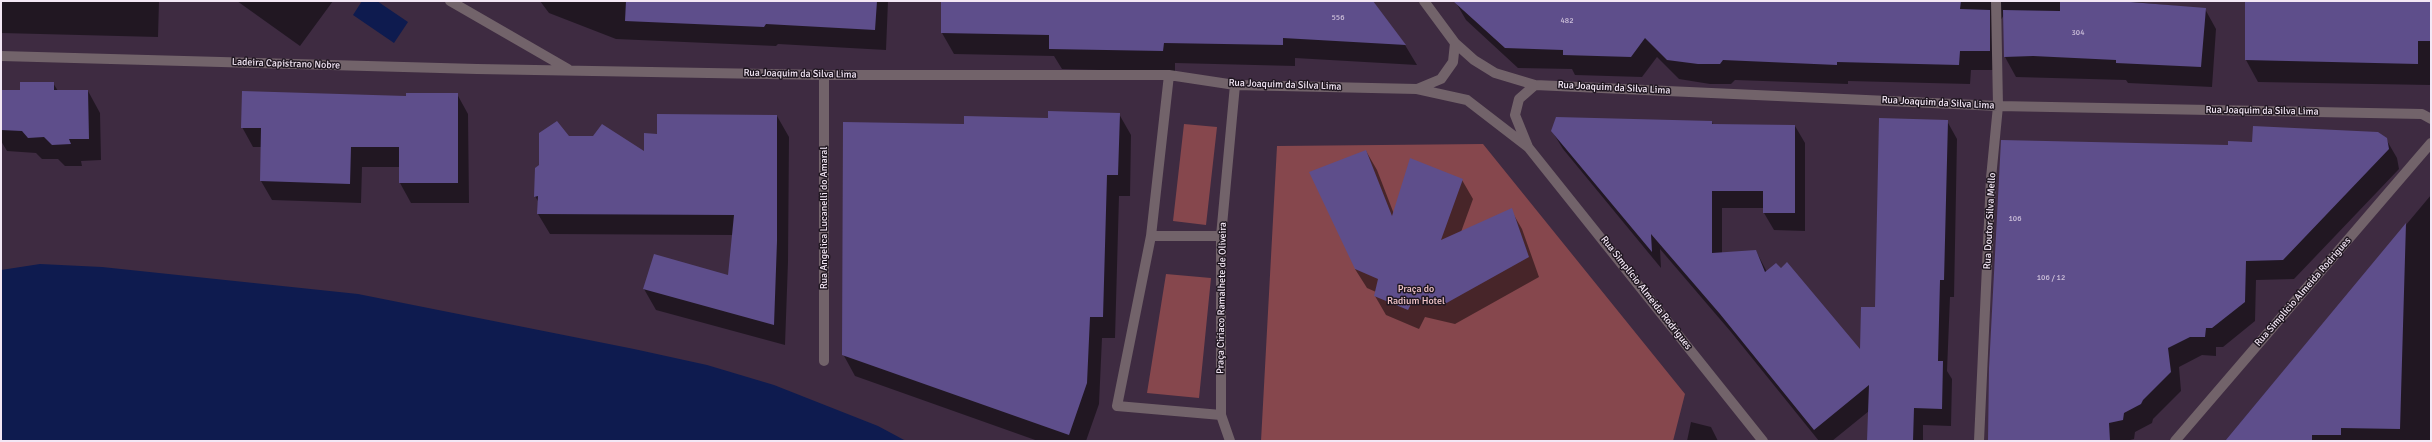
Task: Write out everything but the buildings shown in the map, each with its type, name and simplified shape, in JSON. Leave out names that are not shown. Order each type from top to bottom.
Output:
[{"type":"street","name":"Rua Joaquim da Silva Lima","points":[[450,1],[570,70],[824,75],[1169,75],[1235,85],[1417,89],[1467,100],[1528,147]]},
{"type":"street","name":"Rua Joaquim da Silva Lima","points":[[1424,1],[1455,43],[1474,60],[1495,73],[1535,85],[1998,106],[2428,115]]},
{"type":"street","name":"Rua Doutor Silva Mello","points":[[1979,441],[1992,178],[1998,106],[1996,1]]},
{"type":"street","points":[[1417,89],[1441,79],[1453,62],[1455,43]]},
{"type":"street","name":"Ladeira Capistrano Nobre","points":[[1,56],[570,70]]},
{"type":"street","name":"Rua Angelica Lucanelli do Amaral","points":[[824,75],[824,361]]},
{"type":"street","points":[[1169,75],[1151,236],[1117,406],[1221,415]]},
{"type":"street","name":"Praça Ciriaco Ramalhete de Oliveira","points":[[1230,441],[1221,415],[1221,236],[1235,85]]},
{"type":"street","points":[[1528,147],[1515,115],[1519,99],[1535,85]]},
{"type":"street","name":"Rua Simplício Almeida Rodrigues","points":[[2175,441],[2431,143]]},
{"type":"street","name":"Rua Simplício Almeida Rodrigues","points":[[1528,147],[1763,441]]},
{"type":"street","points":[[1151,236],[1221,236]]},
{"type":"green space","points":[[1184,124],[1217,127],[1206,225],[1173,221]]},
{"type":"green space","name":"Praça do Radium Hotel","points":[[1483,144],[1685,394],[1673,441],[1261,441],[1277,146]]},
{"type":"green space","points":[[1166,274],[1211,278],[1199,398],[1147,393]]},
{"type":"shaded area","points":[[362,1],[377,1],[408,22],[394,43],[353,15]]},
{"type":"shaded area","points":[[40,264],[102,267],[358,294],[634,349],[707,365],[774,385],[878,426],[906,441],[1,441],[1,270]]}]
